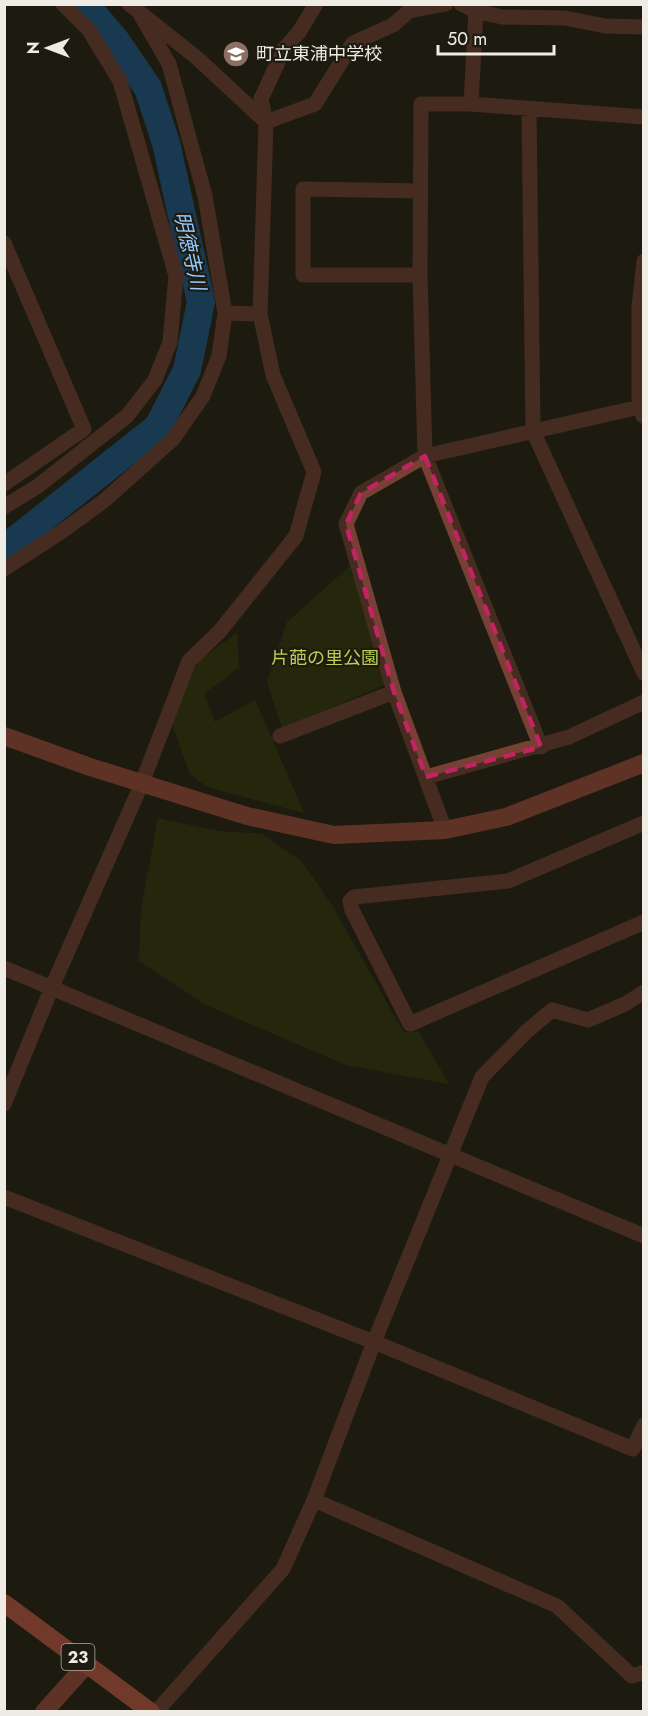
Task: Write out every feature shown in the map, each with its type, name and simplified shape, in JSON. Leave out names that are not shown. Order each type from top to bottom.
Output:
[{"type":"main road","name":"23","points":[[4,1603],[151,1712]]},
{"type":"street","points":[[4,507],[38,486],[127,416],[156,380],[170,342],[176,276],[120,81],[89,30],[63,4]]},
{"type":"street","points":[[4,1104],[52,987],[142,783],[189,661],[220,631],[296,536],[305,509],[314,472],[273,375],[260,314],[266,122],[261,99],[284,49],[316,4]]},
{"type":"street","points":[[266,122],[315,104],[353,43],[393,25],[410,11],[446,4]]},
{"type":"street","points":[[134,8],[197,58],[266,122]]},
{"type":"street","points":[[4,568],[61,532],[105,500],[173,439],[203,396],[219,356],[225,313],[205,196],[169,64],[134,8]]},
{"type":"street","points":[[471,104],[469,8],[502,17],[565,18],[605,26],[644,27]]},
{"type":"street","points":[[541,747],[425,456],[420,275],[421,104],[471,104],[644,117]]},
{"type":"street","points":[[529,109],[533,431],[637,644],[644,673]]},
{"type":"street","points":[[420,191],[303,189],[303,275],[420,275]]},
{"type":"street","points":[[4,243],[84,429],[4,484]]},
{"type":"street","points":[[445,830],[394,692],[345,524],[361,493],[425,456],[533,431],[642,410],[639,307],[644,261]]},
{"type":"street","points":[[225,313],[260,314]]},
{"type":"street","points":[[280,736],[394,692]]},
{"type":"street","points":[[426,777],[569,738],[644,702]]},
{"type":"street","points":[[4,736],[90,767],[247,816],[334,835],[445,830],[506,817],[644,763]]},
{"type":"street","points":[[644,823],[508,881],[354,897],[350,901],[352,910],[410,1024],[644,922]]},
{"type":"street","points":[[4,968],[644,1236]]},
{"type":"street","points":[[156,1712],[283,1569],[314,1500],[374,1342],[482,1077],[525,1032],[552,1010],[588,1020],[625,1004],[644,992]]},
{"type":"street","points":[[4,1197],[374,1342],[633,1449],[644,1425]]},
{"type":"street","points":[[314,1500],[557,1606],[632,1676],[644,1672]]},
{"type":"street","points":[[44,1712],[87,1664]]},
{"type":"highlighted area","points":[[425,456],[541,747],[426,777],[394,692],[346,524],[361,493]]},
{"type":"green space","name":"片葩の里公園","points":[[350,566],[385,685],[282,728],[267,682],[287,622]]},
{"type":"green space","points":[[237,633],[239,667],[204,694],[215,722],[255,700],[304,813],[207,787],[190,774],[170,718],[198,661]]},
{"type":"green space","points":[[158,818],[218,831],[262,834],[302,862],[332,905],[404,1033],[418,1031],[449,1084],[346,1065],[206,1005],[139,961],[141,910]]},
{"type":"waterway","name":"明徳寺川","points":[[4,549],[158,427],[187,370],[201,302],[166,143],[148,88],[116,41],[85,4]]},
{"type":"place","name":"町立東浦中学校","points":[[236,54]]}]
